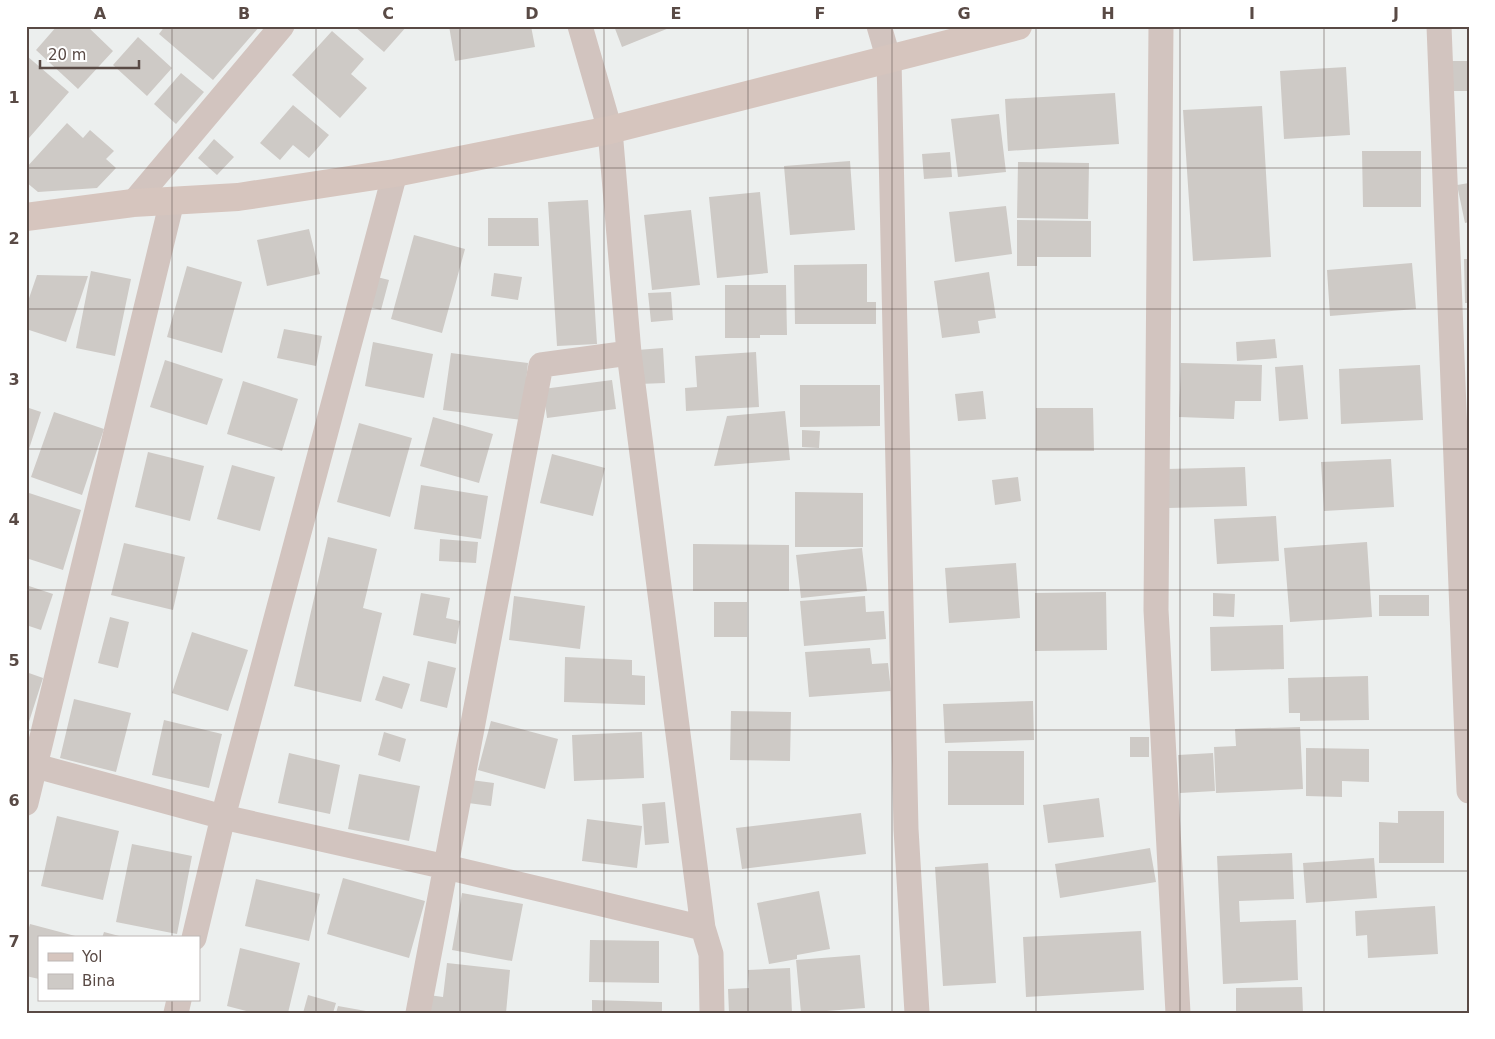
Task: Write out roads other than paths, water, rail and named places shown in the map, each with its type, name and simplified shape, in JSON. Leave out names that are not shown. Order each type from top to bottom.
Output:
[{"type":"street","points":[[133,202],[282,26]]},
{"type":"street","points":[[580,26],[610,130],[629,353],[703,928],[711,954],[712,1013]]},
{"type":"street","points":[[880,26],[890,60],[906,830],[917,1013]]},
{"type":"street","points":[[26,218],[133,202],[238,197],[395,173],[610,130],[1018,26]]},
{"type":"street","points":[[1161,26],[1156,610],[1178,1013]]},
{"type":"street","points":[[1438,26],[1469,790]]},
{"type":"street","points":[[194,936],[223,817],[395,173]]},
{"type":"street","points":[[26,803],[172,201]]},
{"type":"street","points":[[418,1013],[542,365],[629,353]]},
{"type":"street","points":[[36,766],[223,817],[446,867],[703,928]]}]
